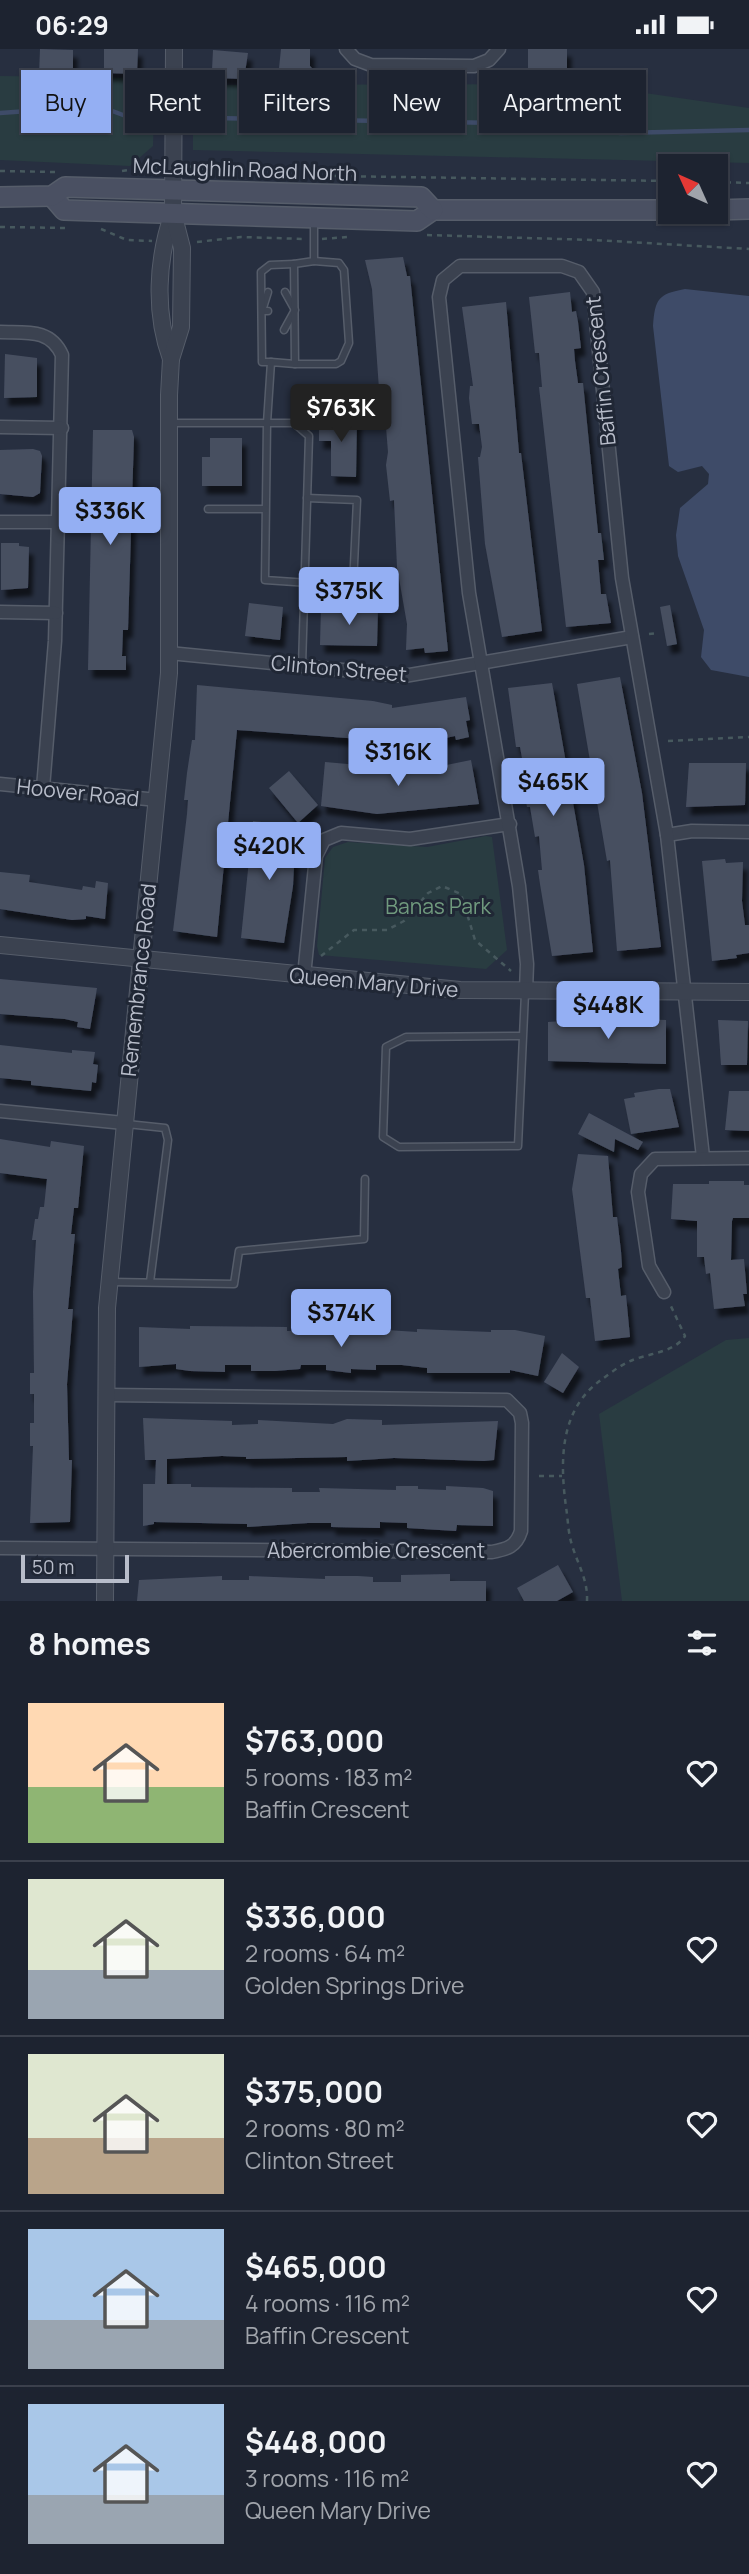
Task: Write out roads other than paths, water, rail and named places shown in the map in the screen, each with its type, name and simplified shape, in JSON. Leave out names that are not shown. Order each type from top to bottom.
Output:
[{"type":"main road","name":"McLaughlin Road North","points":[[0,197],[52,197],[65,187],[421,197],[433,210]]},
{"type":"main road","name":"McLaughlin Road North","points":[[52,197],[64,210],[417,221],[433,210],[658,210]]},
{"type":"main road","points":[[728,211],[748,211]]},
{"type":"street","name":"Remembrance Road","points":[[105,1601],[110,1282],[169,653],[171,359],[160,330],[162,247],[173,213],[174,49]]},
{"type":"street","points":[[346,49],[355,59],[371,65],[474,67],[489,60],[499,49]]},
{"type":"street","name":"Baffin Crescent","points":[[526,991],[527,964],[510,824],[469,593],[439,297],[443,280],[460,266],[562,266],[579,272],[590,284],[622,578],[667,835],[703,1157]]},
{"type":"street","points":[[0,332],[41,333],[58,346],[62,355],[60,522],[43,788]]},
{"type":"street","points":[[0,427],[62,428]]},
{"type":"street","points":[[0,521],[60,522]]},
{"type":"street","points":[[0,612],[56,613]]},
{"type":"street","name":"Clinton Street","points":[[169,653],[404,676],[632,637]]},
{"type":"street","name":"Hoover Road","points":[[0,785],[157,800]]},
{"type":"street","points":[[304,976],[316,856],[324,840],[341,833],[411,839],[510,824]]},
{"type":"street","points":[[667,835],[692,831],[749,832]]},
{"type":"street","name":"Queen Mary Drive","points":[[0,945],[460,991],[749,992]]},
{"type":"street","points":[[0,1111],[124,1123]]},
{"type":"street","points":[[664,1293],[649,1266],[638,1192],[641,1174],[655,1159],[749,1158]]},
{"type":"street","name":"Abercrombie Crescent","points":[[105,1547],[492,1552],[507,1549],[517,1542],[521,1531],[522,1423],[520,1413],[507,1401],[108,1395]]},
{"type":"street","points":[[0,1548],[105,1547]]},
{"type":"lane","points":[[314,218],[314,261]]},
{"type":"lane","points":[[267,329],[265,311],[261,272],[270,264],[314,261],[339,263],[344,270],[348,343],[341,361],[335,364],[262,362],[265,311],[268,292]]},
{"type":"lane","points":[[295,264],[295,364]]},
{"type":"lane","points":[[285,292],[295,310]]},
{"type":"lane","points":[[285,310],[295,310]]},
{"type":"lane","points":[[284,330],[295,310]]},
{"type":"lane","points":[[271,362],[267,423],[265,580],[353,586],[357,500],[307,498]]},
{"type":"lane","points":[[169,423],[294,423],[309,436],[302,666]]},
{"type":"lane","points":[[208,509],[265,509]]},
{"type":"lane","points":[[522,1036],[406,1037],[386,1047],[383,1137],[399,1147],[518,1146],[526,991]]},
{"type":"lane","points":[[124,1123],[165,1128],[168,1140],[150,1282]]},
{"type":"lane","points":[[110,1282],[234,1284],[239,1251],[364,1239],[365,1179]]},
{"type":"water","points":[[685,289],[749,296],[749,677],[711,670],[701,657],[704,630],[678,556],[676,535],[680,508],[708,484],[709,474],[702,466],[678,472],[669,466],[653,326],[660,299],[669,293]]},
{"type":"waterway","points":[[0,113],[99,106],[125,116]]},
{"type":"waterway","points":[[225,118],[499,123],[621,133],[749,130]]},
{"type":"park label","name":"Banas Park","points":[[438,906]]}]
